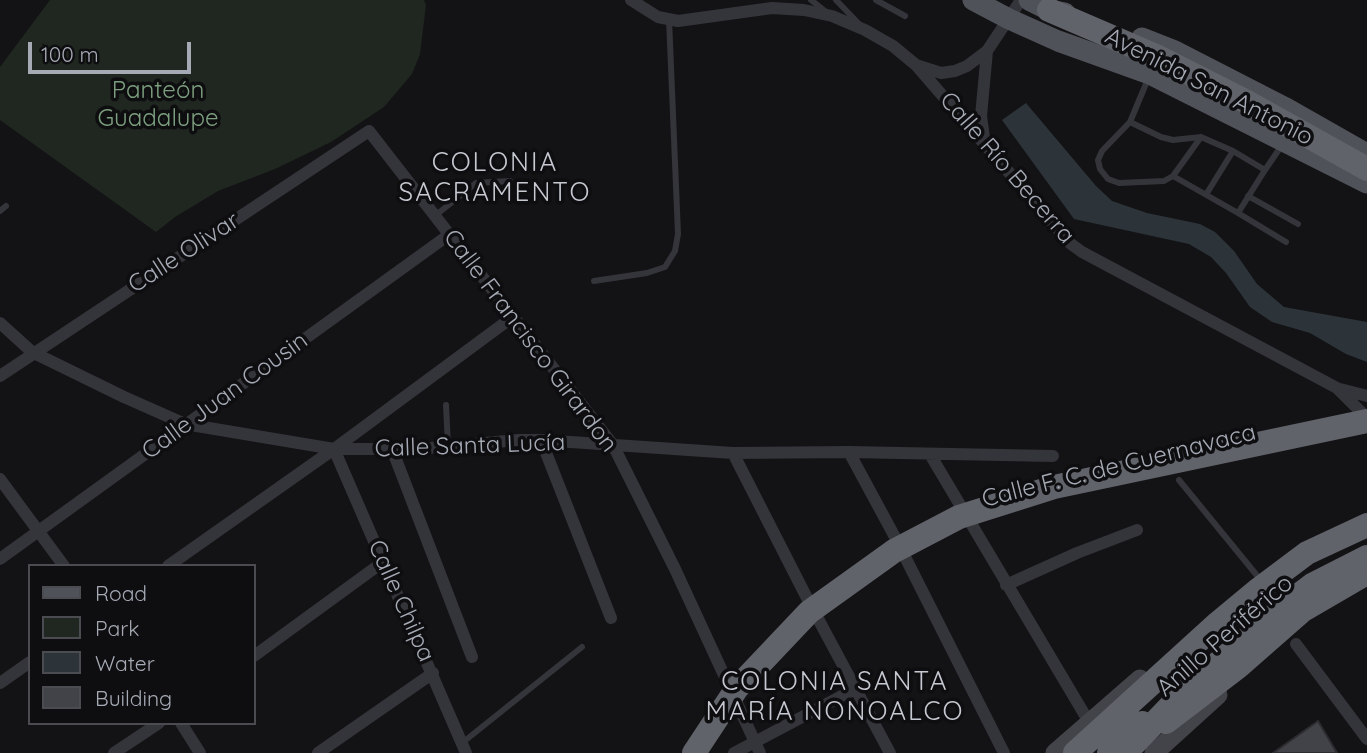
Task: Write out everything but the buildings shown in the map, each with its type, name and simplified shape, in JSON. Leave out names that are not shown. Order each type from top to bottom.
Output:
[{"type":"highway","name":"Avenida San Antonio","points":[[1039,5],[1153,65],[1247,102],[1367,169]]},
{"type":"highway","points":[[694,753],[737,688],[809,612],[894,551],[935,529],[960,517],[1054,487],[1365,416]]},
{"type":"highway","points":[[1075,753],[1217,622],[1259,589],[1307,553],[1367,525]]},
{"type":"highway","name":"Anillo Periférico","points":[[1093,753],[1257,603],[1337,545],[1367,534]]},
{"type":"highway","points":[[1315,580],[1340,552],[1367,541]]},
{"type":"highway","points":[[1128,752],[1163,714],[1175,709],[1315,580],[1340,559],[1367,547]]},
{"type":"highway","points":[[1128,752],[1286,589],[1367,561]]},
{"type":"highway","name":"Anillo Periférico","points":[[1128,752],[1276,619],[1322,585],[1367,561]]},
{"type":"highway","points":[[1128,752],[1238,667],[1303,610],[1367,573]]},
{"type":"main road","points":[[973,0],[1058,41],[1153,65],[1286,141],[1367,183]]},
{"type":"main road","points":[[1039,5],[1091,18],[1175,51],[1284,107],[1367,154]]},
{"type":"main road","points":[[1055,753],[1259,578],[1296,550],[1334,530],[1367,517]]},
{"type":"main road","points":[[1128,752],[1288,631],[1345,591],[1367,582]]},
{"type":"street","name":"Calle Río Becerra","points":[[631,0],[658,17],[678,22],[772,8],[804,10],[832,16],[865,30],[893,46],[916,65],[1061,234],[1082,252],[1337,388],[1365,416]]},
{"type":"street","points":[[916,65],[934,72],[948,72],[967,66],[987,51],[1021,0]]},
{"type":"street","points":[[985,145],[981,116],[987,51]]},
{"type":"street","name":"Calle Francisco Girardon","points":[[369,131],[613,445],[675,569],[760,753]]},
{"type":"street","name":"Calle Olivar","points":[[0,376],[32,352],[369,131]]},
{"type":"street","name":"Calle Juan Cousin","points":[[0,559],[450,234]]},
{"type":"street","points":[[171,564],[334,449],[514,316]]},
{"type":"street","name":"Calle Santa Lucía","points":[[0,323],[32,352],[185,424],[334,449],[392,449],[541,440],[733,453],[1053,456]]},
{"type":"street","points":[[1337,388],[1367,396]]},
{"type":"street","name":"Calle F. C. de Cuernavaca","points":[[683,753],[728,683],[767,639],[808,600],[896,538],[960,506],[1053,478],[1204,443],[1365,416]]},
{"type":"street","points":[[541,440],[611,618]]},
{"type":"street","name":"Calle Chilpa","points":[[334,449],[464,748]]},
{"type":"street","points":[[392,449],[472,657]]},
{"type":"street","points":[[849,452],[896,538],[1004,753]]},
{"type":"street","points":[[733,453],[890,753]]},
{"type":"street","points":[[931,456],[1089,722]]},
{"type":"street","points":[[0,479],[63,564]]},
{"type":"street","points":[[1006,585],[1137,530]]},
{"type":"street","points":[[256,655],[383,562]]},
{"type":"street","points":[[1296,644],[1364,730]]},
{"type":"street","points":[[0,683],[28,663]]},
{"type":"street","points":[[318,753],[433,673]]},
{"type":"street","points":[[734,753],[855,689]]},
{"type":"street","points":[[114,753],[156,725]]},
{"type":"street","points":[[182,725],[200,753]]},
{"type":"lane","points":[[811,0],[832,16]]},
{"type":"lane","points":[[836,0],[846,7],[865,30]]},
{"type":"lane","points":[[881,1],[905,16]]},
{"type":"lane","points":[[594,281],[647,273],[665,267],[675,251],[678,234],[669,19]]},
{"type":"lane","points":[[1153,65],[1129,122],[1102,151],[1098,160],[1100,169],[1108,179],[1119,183],[1164,181],[1174,176],[1201,136]]},
{"type":"lane","points":[[1129,122],[1161,137],[1173,139],[1201,136],[1265,170]]},
{"type":"lane","points":[[1238,212],[1286,141]]},
{"type":"lane","points":[[1207,193],[1233,151]]},
{"type":"lane","points":[[1174,176],[1207,193],[1286,242]]},
{"type":"lane","points":[[436,215],[476,184],[510,181]]},
{"type":"lane","points":[[1248,196],[1298,224]]},
{"type":"lane","points":[[446,405],[447,446]]},
{"type":"lane","points":[[1179,480],[1259,578]]},
{"type":"lane","points":[[464,748],[582,647]]},
{"type":"green space","name":"Panteón Guadalupe","points":[[50,0],[424,0],[426,5],[420,54],[412,74],[384,107],[331,142],[275,169],[218,191],[156,232],[0,120],[0,67]]},
{"type":"water","points":[[1026,103],[1096,186],[1112,201],[1147,213],[1200,224],[1215,232],[1234,251],[1257,284],[1284,307],[1367,322],[1367,362],[1346,354],[1310,333],[1272,322],[1250,307],[1211,257],[1189,244],[1074,219],[1002,120]]},
{"type":"district","name":"COLONIA SACRAMENTO","points":[[495,178]]},
{"type":"district","name":"COLONIA SANTA MARÍA NONOALCO","points":[[835,697]]}]
